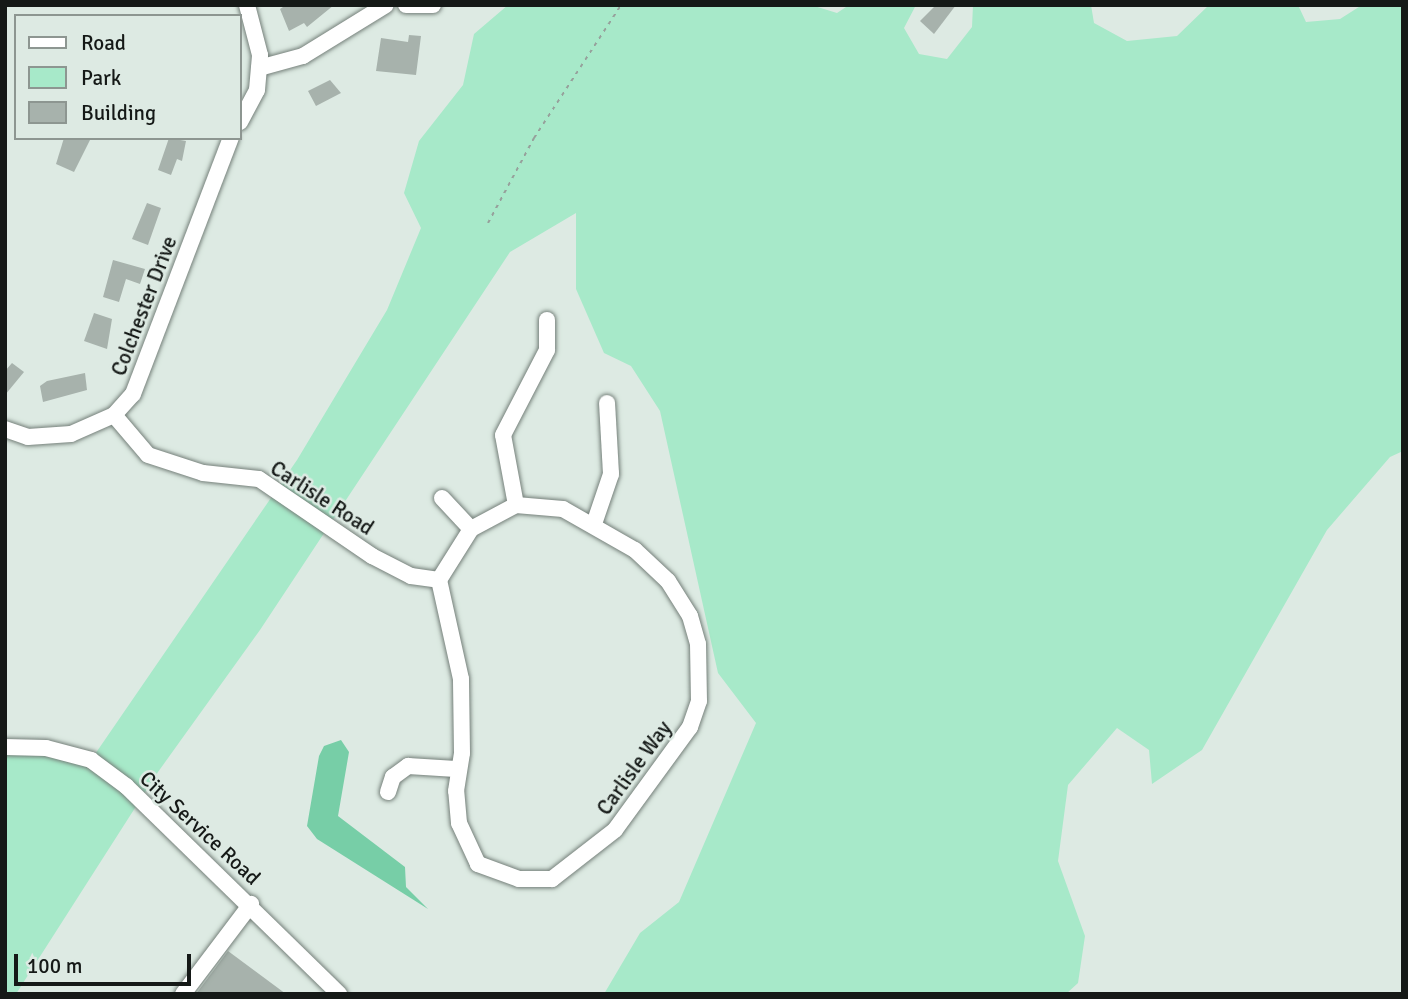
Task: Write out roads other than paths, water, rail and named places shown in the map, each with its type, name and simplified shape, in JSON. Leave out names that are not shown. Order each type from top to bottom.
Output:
[{"type":"street","points":[[242,118],[257,90],[259,68],[247,5]]},
{"type":"street","points":[[259,68],[303,56],[386,5]]},
{"type":"street","points":[[406,5],[433,5]]},
{"type":"street","name":"Colchester Drive","points":[[5,429],[48,438],[94,427],[114,415],[143,375],[230,140]]},
{"type":"street","points":[[439,580],[471,529],[516,505],[503,435],[547,350],[547,320]]},
{"type":"street","points":[[594,524],[611,474],[607,403]]},
{"type":"street","name":"Carlisle Road","points":[[114,415],[148,455],[203,473],[259,479],[372,556],[411,576],[439,580]]},
{"type":"street","points":[[442,498],[471,529]]},
{"type":"street","name":"Carlisle Way","points":[[439,580],[461,679],[462,752],[456,769],[459,823],[478,864],[519,879],[552,879],[615,830],[690,727],[699,701],[698,644],[690,616],[668,581],[635,550],[594,524],[563,509],[516,505]]},
{"type":"street","name":"City Service Road","points":[[5,747],[46,748],[91,760],[144,801],[339,994]]},
{"type":"street","points":[[388,792],[393,777],[408,766],[456,769]]},
{"type":"street","points":[[183,994],[251,904]]}]
